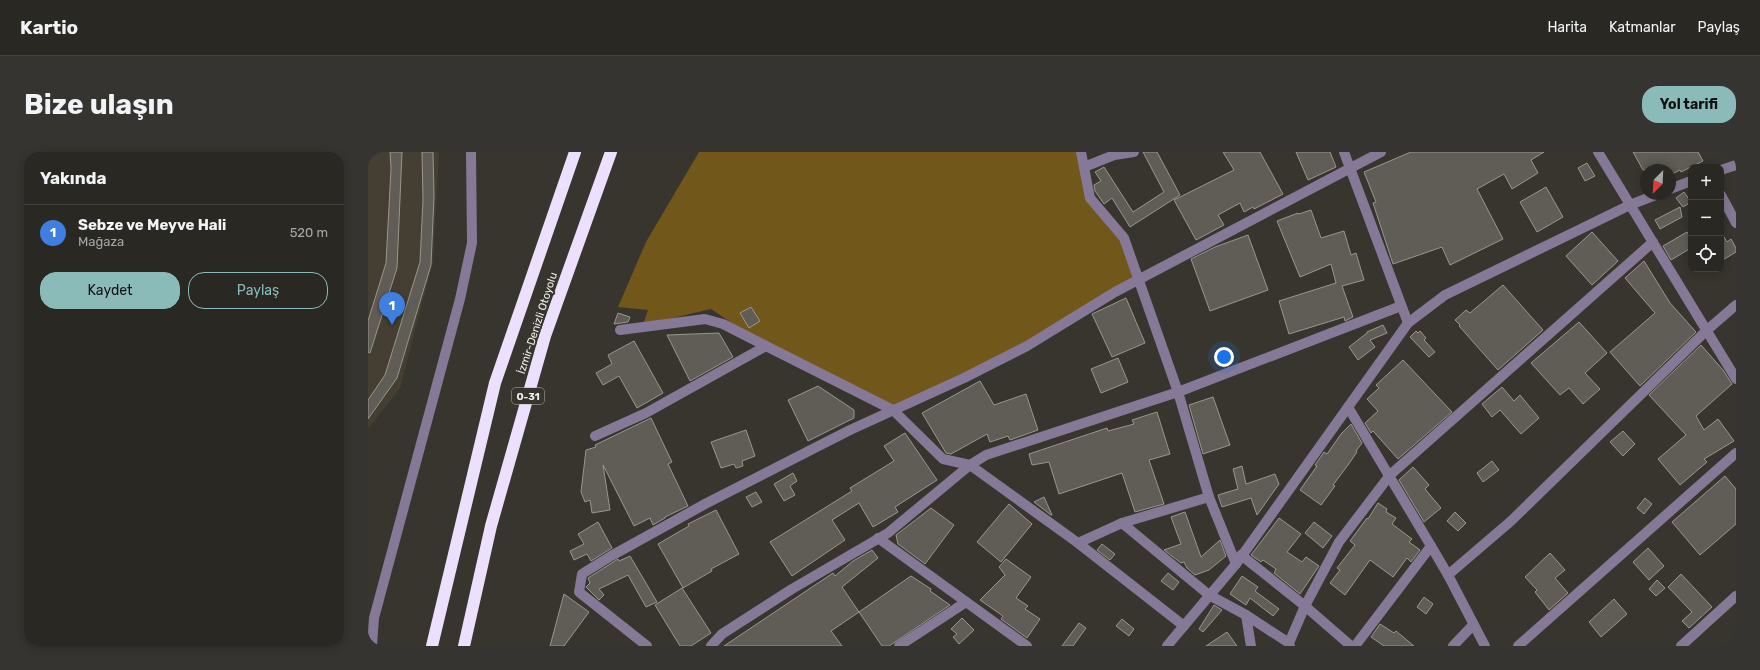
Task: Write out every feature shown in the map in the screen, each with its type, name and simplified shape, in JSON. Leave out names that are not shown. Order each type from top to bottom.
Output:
[{"type":"highway","name":"İzmir-Denizli Otoyolu","points":[[432,646],[495,383],[575,152]]},
{"type":"highway","name":"İzmir-Denizli Otoyolu","points":[[464,646],[491,526],[545,336],[611,152]]},
{"type":"street","points":[[372,646],[374,618],[460,299],[472,243],[471,152]]},
{"type":"street","points":[[1081,152],[1090,198],[1124,238],[1178,392],[1209,497],[1238,560],[1305,606],[1351,646]]},
{"type":"street","points":[[1084,167],[1114,155],[1134,152]]},
{"type":"street","points":[[1344,152],[1408,323]]},
{"type":"street","points":[[648,646],[579,592],[582,574],[704,504],[850,430],[964,378],[1027,346],[1115,292],[1380,152]]},
{"type":"street","points":[[1598,152],[1736,379]]},
{"type":"street","points":[[1724,169],[1736,165]]},
{"type":"street","points":[[1676,187],[1688,182]]},
{"type":"street","points":[[1167,646],[1238,560],[1408,323],[1446,295],[1643,200]]},
{"type":"street","points":[[1724,200],[1736,222]]},
{"type":"street","points":[[1122,523],[1209,595],[1246,615],[1289,645],[1305,606],[1340,542],[1390,475],[1653,242]]},
{"type":"street","points":[[1448,576],[1511,521],[1706,331],[1736,305]]},
{"type":"street","points":[[711,646],[722,634],[792,589],[888,533],[970,465],[986,455],[1178,392],[1401,306]]},
{"type":"street","points":[[620,330],[705,319],[717,321],[893,410],[943,460],[970,465],[1078,543],[1184,626]]},
{"type":"street","points":[[595,436],[646,413],[766,346]]},
{"type":"street","points":[[1348,407],[1431,546],[1485,646]]},
{"type":"street","points":[[1518,646],[1736,453]]},
{"type":"street","points":[[1078,543],[1122,523],[1209,497]]},
{"type":"street","points":[[878,538],[1023,645]]},
{"type":"street","points":[[1355,646],[1431,546]]},
{"type":"street","points":[[1681,646],[1736,596]]},
{"type":"street","points":[[899,646],[966,602]]},
{"type":"street","points":[[1246,615],[1251,646]]},
{"type":"street","points":[[368,628],[374,618]]},
{"type":"street","points":[[1453,646],[1473,625]]},
{"type":"shaded area","points":[[368,152],[439,152],[433,262],[400,388],[368,429]]},
{"type":"shaded area","points":[[699,152],[1081,152],[1090,198],[1124,238],[1139,279],[1027,346],[893,410],[766,346],[711,309],[643,325],[648,310],[618,307],[646,242]]},
{"type":"building","points":[[390,152],[402,152],[397,268],[370,353],[368,352],[368,321],[386,263],[391,169]]},
{"type":"building","points":[[422,152],[433,152],[434,196],[431,265],[397,378],[368,419],[368,400],[385,375],[420,262],[423,200]]},
{"type":"building","points":[[1143,152],[1157,152],[1180,195],[1130,227],[1112,198],[1104,204],[1095,191],[1094,185],[1101,181],[1095,172],[1104,167],[1133,212],[1164,192]]},
{"type":"building","points":[[1223,152],[1260,152],[1283,194],[1254,209],[1253,207],[1244,212],[1240,203],[1218,215],[1224,225],[1196,240],[1174,200],[1234,170]]},
{"type":"building","points":[[1296,152],[1330,152],[1336,167],[1308,180]]},
{"type":"building","points":[[1411,152],[1544,152],[1531,160],[1538,173],[1512,189],[1504,174],[1477,189],[1503,239],[1450,265],[1442,247],[1393,264],[1373,203],[1376,202],[1364,172]]},
{"type":"building","points":[[1633,152],[1698,152],[1703,161],[1697,164],[1688,164],[1688,168],[1681,172],[1680,170],[1676,172],[1676,164],[1640,165]]},
{"type":"building","points":[[1587,163],[1595,176],[1585,181],[1578,168]]},
{"type":"building","points":[[1546,187],[1563,217],[1537,232],[1520,202]]},
{"type":"building","points":[[1684,192],[1688,198],[1688,204],[1683,207],[1676,198]]},
{"type":"building","points":[[1680,207],[1682,217],[1660,229],[1655,220]]},
{"type":"building","points":[[1311,210],[1321,238],[1344,231],[1351,255],[1356,253],[1364,280],[1342,286],[1353,317],[1345,321],[1344,317],[1289,334],[1279,301],[1336,283],[1331,264],[1300,277],[1277,221]]},
{"type":"building","points":[[1592,232],[1618,261],[1592,285],[1566,256]]},
{"type":"building","points":[[1687,232],[1688,234],[1688,250],[1671,260],[1663,246]]},
{"type":"building","points":[[1248,235],[1268,290],[1210,311],[1191,259],[1215,247]]},
{"type":"building","points":[[1724,237],[1727,242],[1731,239],[1736,248],[1736,252],[1724,259]]},
{"type":"building","points":[[1644,261],[1670,303],[1696,332],[1640,386],[1610,352],[1655,313],[1625,278]]},
{"type":"building","points":[[1503,285],[1543,330],[1498,370],[1455,320],[1466,310],[1470,313]]},
{"type":"building","points":[[1126,298],[1145,343],[1112,357],[1092,314]]},
{"type":"building","points":[[751,307],[760,321],[749,328],[740,313]]},
{"type":"building","points":[[618,313],[630,317],[628,322],[614,324]]},
{"type":"building","points":[[1579,322],[1607,353],[1585,373],[1600,389],[1583,404],[1569,388],[1560,395],[1531,363]]},
{"type":"building","points":[[1383,325],[1387,333],[1370,340],[1375,347],[1358,360],[1349,347],[1367,332]]},
{"type":"building","points":[[1416,331],[1418,333],[1420,331],[1426,338],[1424,340],[1435,352],[1429,357],[1410,337]]},
{"type":"building","points":[[719,333],[733,357],[690,381],[667,335]]},
{"type":"building","points":[[634,341],[663,393],[637,408],[619,376],[603,385],[596,373],[612,364],[608,355]]},
{"type":"building","points":[[1701,345],[1723,370],[1732,384],[1696,416],[1704,430],[1718,419],[1734,441],[1704,459],[1707,462],[1680,485],[1658,459],[1686,435],[1649,395]]},
{"type":"building","points":[[1118,358],[1128,382],[1101,393],[1091,369]]},
{"type":"building","points":[[1403,360],[1452,412],[1398,459],[1373,431],[1371,433],[1365,423],[1378,411],[1367,399],[1379,388],[1376,385]]},
{"type":"building","points":[[980,381],[994,405],[1026,394],[1038,430],[1010,440],[1008,436],[990,442],[987,434],[951,454],[946,453],[922,413]]},
{"type":"building","points":[[818,386],[854,410],[854,418],[808,441],[788,400]]},
{"type":"building","points":[[1502,387],[1514,401],[1520,395],[1539,418],[1521,434],[1500,410],[1492,417],[1482,404]]},
{"type":"building","points":[[1213,397],[1230,445],[1203,454],[1189,405]]},
{"type":"building","points":[[1157,412],[1170,454],[1149,460],[1164,504],[1135,512],[1122,473],[1059,494],[1049,462],[1032,465],[1029,454],[1107,428],[1108,431],[1134,424],[1132,420]]},
{"type":"building","points":[[651,418],[672,462],[668,464],[688,506],[665,517],[653,525],[650,518],[634,526],[603,465],[610,510],[592,513],[590,500],[585,502],[581,492],[586,450],[596,447],[595,445]]},
{"type":"building","points":[[1351,424],[1362,443],[1321,505],[1300,490],[1317,466],[1315,465],[1324,452],[1327,454],[1341,434]]},
{"type":"building","points":[[746,430],[755,456],[742,461],[743,466],[736,468],[734,464],[721,468],[711,442]]},
{"type":"building","points":[[1623,431],[1635,444],[1623,456],[1610,442]]},
{"type":"building","points":[[905,433],[937,480],[895,507],[898,512],[873,527],[859,503],[832,520],[845,540],[792,576],[770,542],[852,491],[850,488],[894,461],[884,446]]},
{"type":"building","points":[[1492,461],[1499,470],[1483,482],[1477,473]]},
{"type":"building","points":[[1242,466],[1246,484],[1275,474],[1279,484],[1257,515],[1251,498],[1222,507],[1218,495],[1238,489],[1233,469]]},
{"type":"building","points":[[1413,467],[1429,485],[1425,489],[1441,508],[1424,522],[1399,480]]},
{"type":"building","points":[[793,473],[797,481],[790,486],[795,495],[784,501],[774,484]]},
{"type":"building","points":[[1725,476],[1736,489],[1736,524],[1700,555],[1672,522]]},
{"type":"building","points":[[756,492],[762,502],[752,507],[746,497]]},
{"type":"building","points":[[1044,497],[1052,515],[1034,502]]},
{"type":"building","points":[[1645,498],[1652,504],[1644,514],[1637,508]]},
{"type":"building","points":[[1378,503],[1387,509],[1386,512],[1396,518],[1392,524],[1412,539],[1409,542],[1420,550],[1411,562],[1407,558],[1393,577],[1370,560],[1345,595],[1330,583],[1340,570],[1337,568],[1355,545],[1350,541],[1367,518],[1368,519]]},
{"type":"building","points":[[1009,504],[1032,524],[1001,562],[977,542]]},
{"type":"building","points":[[931,508],[954,525],[925,564],[898,544],[896,535]]},
{"type":"building","points":[[716,510],[739,554],[711,569],[712,571],[683,588],[658,544],[689,526],[688,524]]},
{"type":"building","points":[[1185,512],[1201,557],[1220,540],[1226,556],[1209,570],[1195,575],[1187,568],[1184,562],[1181,563],[1164,550],[1181,544],[1171,517]]},
{"type":"building","points":[[1455,512],[1466,523],[1458,531],[1447,521]]},
{"type":"building","points":[[1279,518],[1301,534],[1287,552],[1302,562],[1306,557],[1319,566],[1300,594],[1274,573],[1276,569],[1263,560],[1261,562],[1251,555]]},
{"type":"building","points":[[598,522],[612,548],[591,561],[587,554],[574,560],[570,551],[584,544],[578,534]]},
{"type":"building","points":[[1314,522],[1332,536],[1323,548],[1305,533]]},
{"type":"building","points":[[1102,544],[1115,554],[1110,560],[1097,550]]},
{"type":"building","points":[[1648,548],[1664,566],[1649,580],[1633,562]]},
{"type":"building","points":[[872,550],[878,558],[842,587],[859,612],[831,631],[842,646],[724,646],[833,573],[835,576],[853,561]]},
{"type":"building","points":[[1550,553],[1565,570],[1555,578],[1568,593],[1549,610],[1535,592],[1537,590],[1525,577]]},
{"type":"building","points":[[630,556],[657,602],[646,607],[628,575],[599,589],[604,595],[599,600],[586,587],[590,583],[588,578],[618,559],[619,561]]},
{"type":"building","points":[[1006,559],[1031,577],[1016,598],[1028,606],[1025,609],[1040,619],[1027,638],[1001,619],[1003,616],[980,600],[1005,575],[999,567]]},
{"type":"building","points":[[1168,573],[1179,582],[1173,590],[1161,581]]},
{"type":"building","points":[[1681,574],[1712,607],[1689,628],[1682,621],[1692,612],[1668,587]]},
{"type":"building","points":[[911,576],[931,589],[930,591],[950,605],[889,646],[882,646],[859,612]]},
{"type":"building","points":[[1242,576],[1258,587],[1255,591],[1279,609],[1273,616],[1250,598],[1246,605],[1230,594]]},
{"type":"building","points":[[1657,580],[1665,588],[1656,596],[1649,589]]},
{"type":"building","points":[[682,588],[711,633],[691,646],[680,646],[655,605]]},
{"type":"building","points":[[564,594],[589,612],[564,646],[550,646]]},
{"type":"building","points":[[1424,597],[1433,604],[1426,614],[1417,607]]},
{"type":"building","points":[[1614,599],[1627,614],[1601,637],[1589,622]]},
{"type":"building","points":[[1214,605],[1222,610],[1203,632],[1199,629]]},
{"type":"building","points":[[962,618],[974,630],[959,644],[953,637],[957,634],[951,629]]},
{"type":"building","points":[[1122,619],[1134,629],[1129,636],[1116,626]]},
{"type":"building","points":[[1079,623],[1086,628],[1073,646],[1062,646]]},
{"type":"building","points":[[1380,624],[1394,633],[1396,631],[1414,646],[1384,646],[1371,637]]},
{"type":"building","points":[[1227,632],[1237,646],[1206,646]]},
{"type":"place","name":"Sebze ve Meyve Hali","points":[[392,325]]}]
